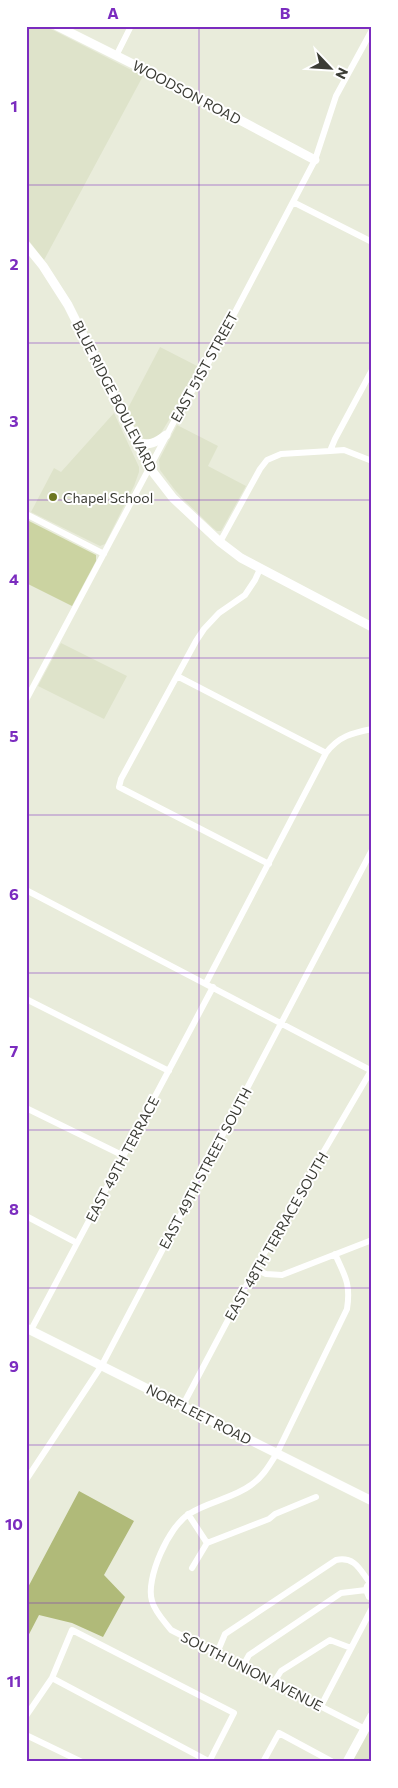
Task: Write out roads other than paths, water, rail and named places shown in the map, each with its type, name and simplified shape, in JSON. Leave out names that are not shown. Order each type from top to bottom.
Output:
[{"type":"street","name":"WOODSON ROAD","points":[[57,26],[315,160]]},
{"type":"street","points":[[116,56],[132,26]]},
{"type":"street","name":"EAST 51ST STREET","points":[[26,700],[166,435],[202,375],[315,160],[336,96],[372,30]]},
{"type":"street","points":[[293,202],[372,242]]},
{"type":"street","name":"BLUE RIDGE BOULEVARD","points":[[26,245],[43,266],[68,305],[149,467],[173,498],[220,542],[241,558],[372,627]]},
{"type":"street","points":[[330,451],[372,370]]},
{"type":"street","points":[[136,442],[154,443],[166,435]]},
{"type":"street","points":[[220,542],[260,468],[267,460],[281,454],[344,450],[372,461]]},
{"type":"street","points":[[26,514],[104,554]]},
{"type":"street","points":[[260,569],[245,595],[220,613],[204,629],[121,780],[119,787],[269,864]]},
{"type":"street","points":[[177,676],[326,753]]},
{"type":"street","points":[[206,983],[326,753],[342,737],[372,729]]},
{"type":"street","name":"EAST 49TH STREET SOUTH","points":[[26,1480],[102,1365],[372,850]]},
{"type":"street","points":[[26,890],[371,1070]]},
{"type":"street","name":"EAST 49TH TERRACE","points":[[29,1329],[124,1156],[213,987]]},
{"type":"street","points":[[26,998],[169,1071]]},
{"type":"street","name":"EAST 48TH TERRACE SOUTH","points":[[183,1405],[255,1269],[371,1070]]},
{"type":"street","points":[[26,1108],[124,1156]]},
{"type":"street","points":[[26,1216],[77,1243]]},
{"type":"street","points":[[255,1269],[266,1274],[282,1274],[372,1240]]},
{"type":"street","points":[[207,1543],[188,1514],[250,1486],[264,1472],[277,1453],[348,1309],[348,1281],[335,1254]]},
{"type":"street","name":"NORFLEET ROAD","points":[[29,1329],[277,1453],[371,1497]]},
{"type":"street","points":[[192,1568],[207,1543],[269,1519],[275,1514],[316,1497]]},
{"type":"street","name":"SOUTH UNION AVENUE","points":[[188,1514],[175,1527],[153,1570],[150,1585],[151,1601],[171,1630],[365,1728]]},
{"type":"street","points":[[217,1653],[225,1634],[336,1560],[346,1558],[354,1562],[371,1583],[367,1586],[366,1590],[369,1597],[372,1598]]},
{"type":"street","points":[[243,1666],[249,1655],[341,1593],[366,1590]]},
{"type":"street","points":[[321,1706],[372,1608]]},
{"type":"street","points":[[26,1716],[52,1678],[72,1630],[234,1713],[210,1762],[52,1678]]},
{"type":"street","points":[[274,1682],[281,1671],[330,1640],[351,1648]]},
{"type":"street","points":[[347,1762],[372,1716]]},
{"type":"street","points":[[263,1762],[279,1733],[331,1761]]},
{"type":"street","points":[[26,1735],[82,1762]]},
{"type":"place","name":"Chapel School","points":[[53,497]]}]
